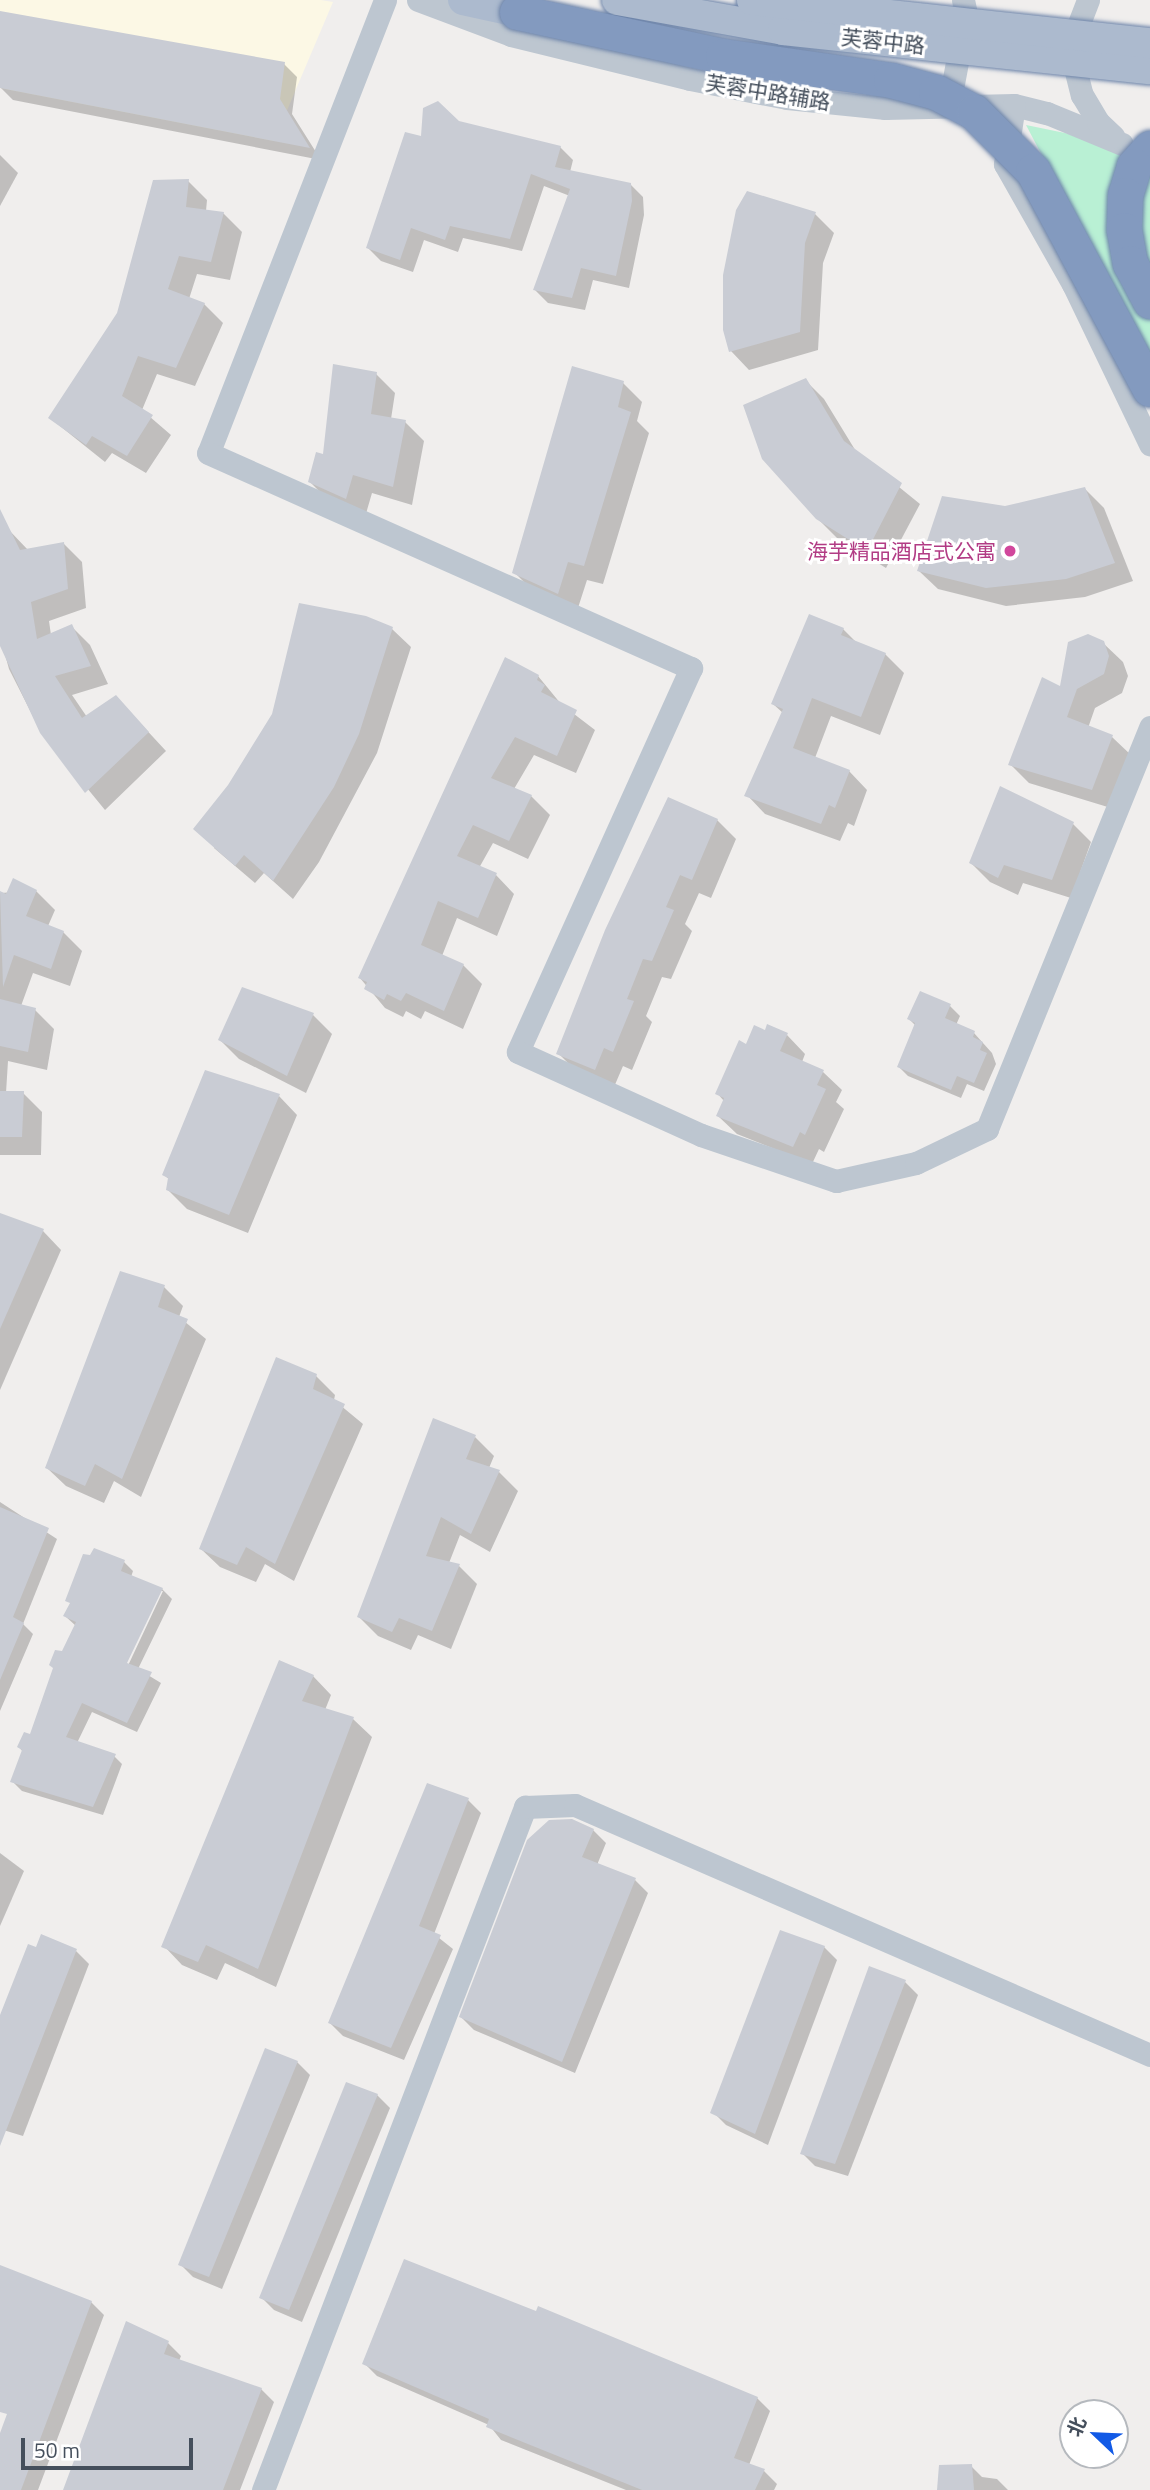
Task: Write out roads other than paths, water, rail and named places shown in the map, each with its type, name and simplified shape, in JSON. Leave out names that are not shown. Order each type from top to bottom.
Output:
[{"type":"highway","points":[[517,12],[723,57],[891,80],[936,93],[974,112],[1033,171],[1150,389]]},
{"type":"highway","points":[[1136,146],[1134,166],[1125,195],[1124,230],[1130,263],[1150,301]]},
{"type":"main road","points":[[463,0],[517,12]]},
{"type":"main road","name":"芙蓉中路","points":[[617,0],[807,33],[1150,69]]},
{"type":"main road","name":"芙蓉中路","points":[[752,0],[1150,43]]},
{"type":"street","points":[[385,0],[208,453],[691,668],[518,1052],[701,1135],[836,1181],[916,1163],[987,1129],[1150,727]]},
{"type":"street","name":"芙蓉中路辅路","points":[[418,0],[511,35],[690,79],[787,98],[914,110],[1014,105],[1047,113],[1136,146],[1150,156]]},
{"type":"street","points":[[914,110],[939,102],[952,89],[966,14],[963,0]]},
{"type":"street","points":[[1088,0],[1076,32],[1074,64],[1087,104],[1098,122],[1136,146]]},
{"type":"street","points":[[1014,105],[1005,164],[1073,284],[1150,444]]},
{"type":"street","points":[[263,2490],[525,1807],[575,1805],[1150,2055]]},
{"type":"place","name":"海芋精品酒店式公寓","points":[[1010,551]]}]
